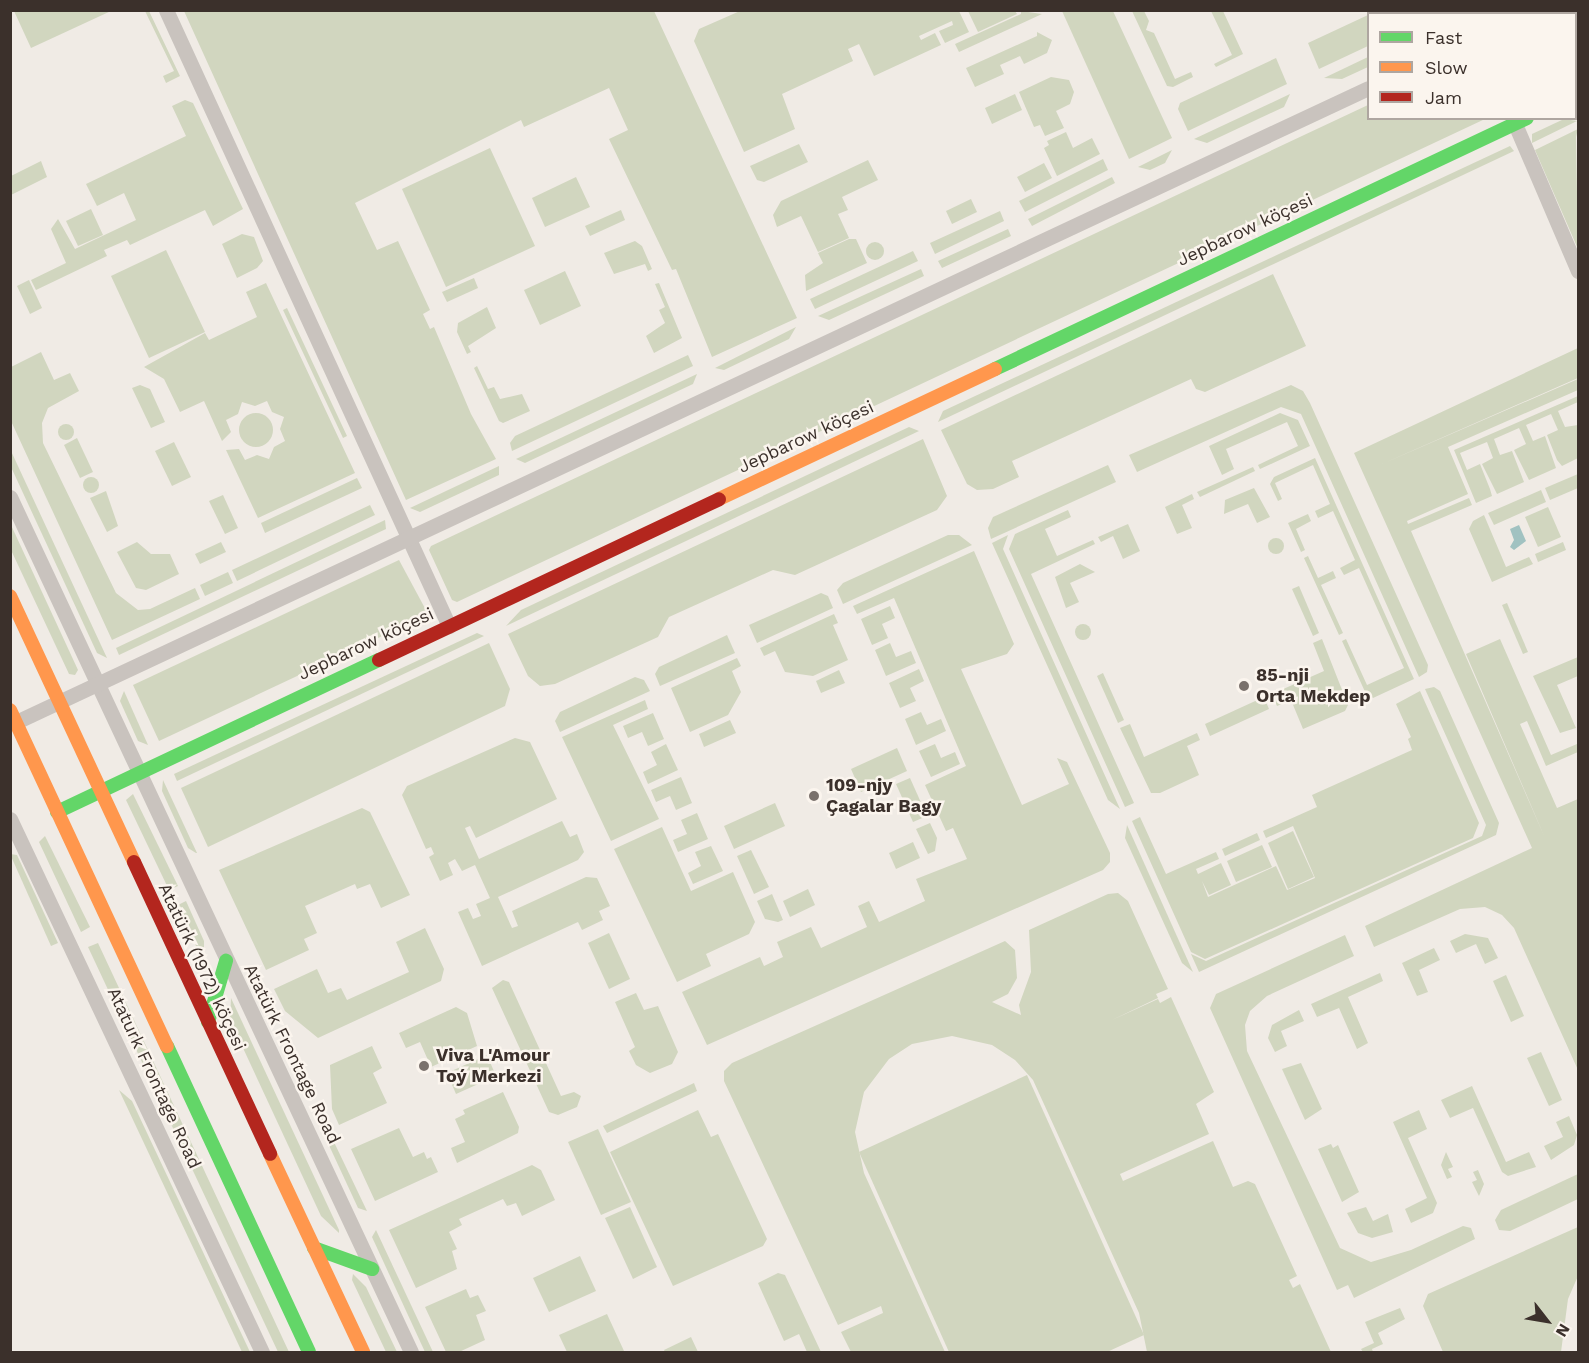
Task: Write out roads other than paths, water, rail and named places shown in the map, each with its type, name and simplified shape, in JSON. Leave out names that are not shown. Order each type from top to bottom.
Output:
[{"type":"main road","name":"Jepbarow köçesi","points":[[57,812],[1521,121]]},
{"type":"main road","name":"Atatürk (1972) köçesi","points":[[10,596],[61,701],[363,1353]]},
{"type":"main road","points":[[13,716],[309,1353]]},
{"type":"main road","points":[[208,1022],[226,961]]},
{"type":"main road","points":[[314,1248],[372,1269]]},
{"type":"street","points":[[166,10],[449,626]]},
{"type":"street","points":[[13,716],[61,701],[97,685],[1367,88]]},
{"type":"street","points":[[1521,121],[1578,271]]},
{"type":"street","name":"Atatürk Frontage Road","points":[[10,497],[411,1353]]},
{"type":"street","name":"Ataturk Frontage Road","points":[[10,819],[262,1353]]},
{"type":"water","points":[[1519,525],[1526,541],[1514,550],[1510,547],[1514,540],[1510,529]]},
{"type":"place","name":"85-nji Orta Mekdep","points":[[1244,686]]},
{"type":"place","name":"109-njy Çagalar Bagy","points":[[814,796]]},
{"type":"place","name":"Viva L'Amour Toý Merkezi","points":[[424,1066]]}]
